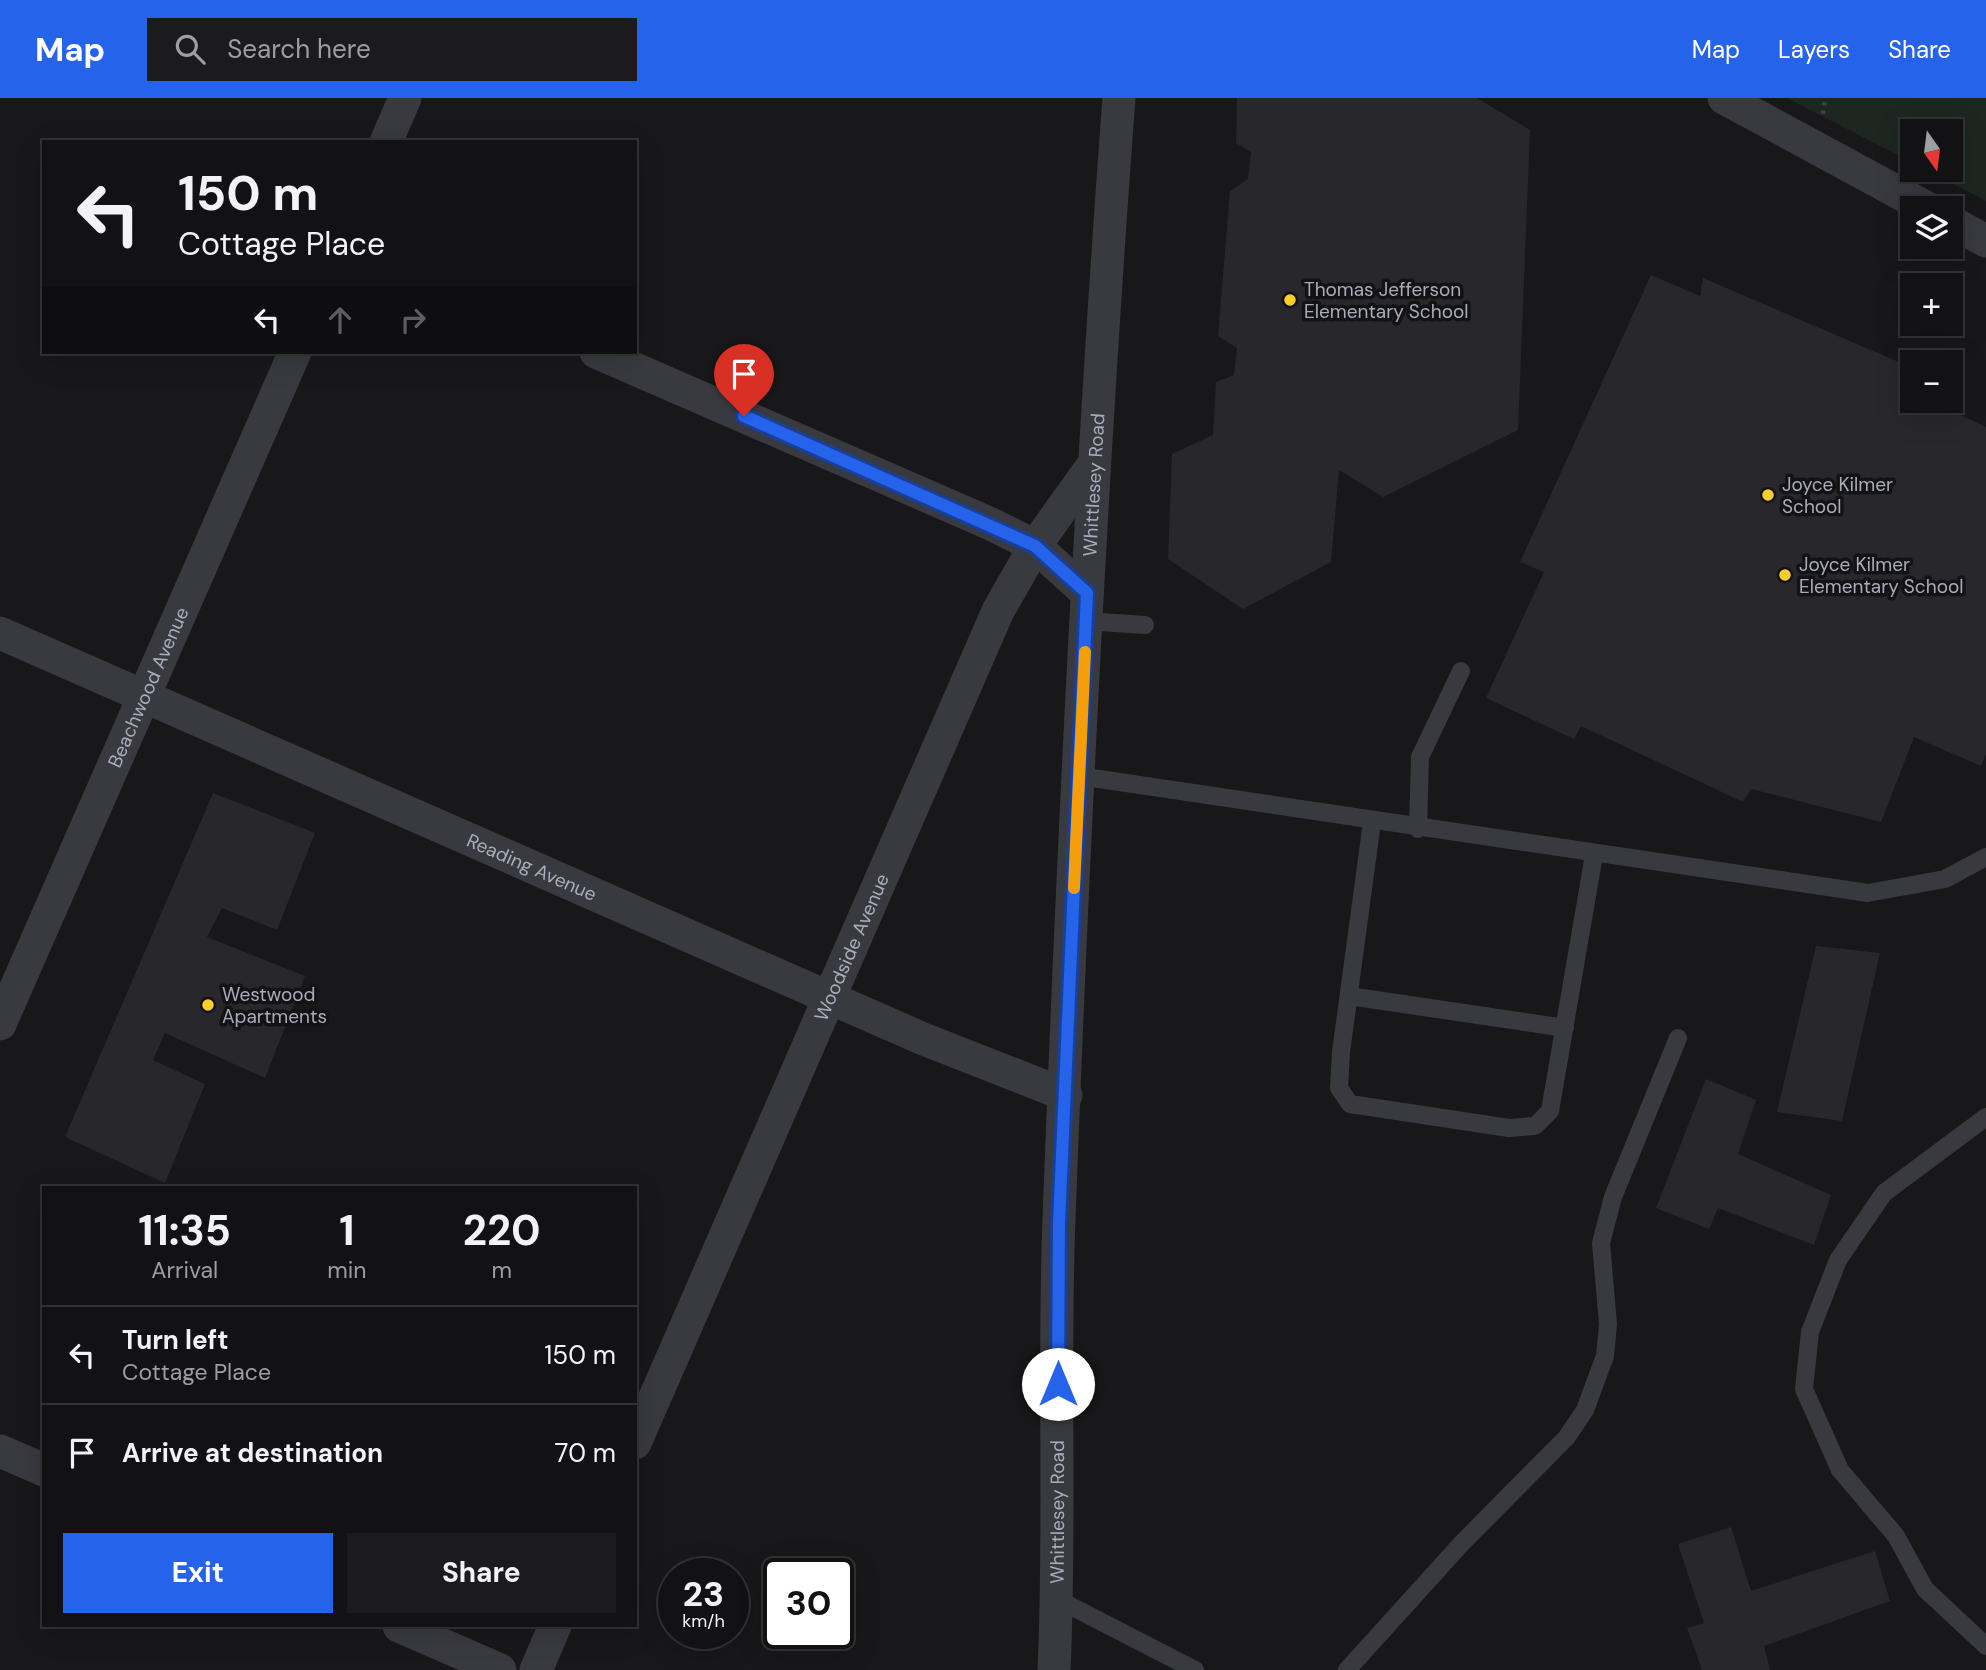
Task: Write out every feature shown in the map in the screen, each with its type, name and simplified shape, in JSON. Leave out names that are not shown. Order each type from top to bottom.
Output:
[{"type":"street","points":[[387,140],[405,98]]},
{"type":"street","name":"Whittlesey Road","points":[[1054,1670],[1058,1599],[1059,1223],[1093,465],[1119,98]]},
{"type":"street","points":[[1724,98],[1905,196]]},
{"type":"street","points":[[1963,229],[1986,241]]},
{"type":"street","name":"Beachwood Avenue","points":[[0,1024],[294,354]]},
{"type":"street","points":[[601,354],[1035,546],[1087,607]]},
{"type":"street","name":"Woodside Avenue","points":[[637,1438],[998,611],[1035,546],[1093,465]]},
{"type":"street","name":"Reading Avenue","points":[[0,633],[921,1038],[1066,1095]]},
{"type":"street","points":[[0,1451],[42,1469]]},
{"type":"street","points":[[401,1627],[500,1670]]},
{"type":"street","points":[[536,1670],[555,1627]]},
{"type":"lane","points":[[1087,607],[1144,625]]},
{"type":"lane","points":[[1418,829],[1420,757],[1461,671]]},
{"type":"lane","points":[[1079,776],[1418,829],[1868,893],[1945,879],[1986,857]]},
{"type":"lane","points":[[1372,822],[1339,1088],[1350,1104],[1509,1128],[1535,1126],[1550,1111],[1594,855]]},
{"type":"lane","points":[[1349,996],[1564,1028]]},
{"type":"lane","points":[[1347,1670],[1462,1543],[1567,1437],[1585,1410],[1605,1356],[1608,1324],[1601,1243],[1613,1197],[1678,1038]]},
{"type":"lane","points":[[1983,1121],[1884,1193],[1838,1260],[1810,1332],[1804,1389],[1840,1470],[1896,1536],[1925,1589],[1986,1646]]},
{"type":"lane","points":[[1058,1599],[1195,1670]]},
{"type":"path","points":[[1822,117],[1825,98]]},
{"type":"shaded area","points":[[1787,98],[1986,98],[1986,201],[1949,182],[1964,182],[1964,119],[1900,119],[1900,156]]},
{"type":"building","name":"Thomas Jefferson Elementary School","points":[[1237,98],[1477,98],[1530,130],[1518,430],[1383,497],[1339,470],[1331,562],[1243,609],[1168,559],[1172,454],[1213,435],[1216,382],[1234,375],[1237,348],[1218,336],[1230,191],[1248,179],[1251,152],[1236,143]]},
{"type":"building","name":"Joyce Kilmer School","points":[[1651,275],[1700,296],[1703,278],[1900,362],[1900,413],[1956,413],[1986,427],[1986,754],[1981,766],[1914,737],[1881,822],[1751,789],[1743,802],[1581,726],[1574,739],[1486,698],[1544,572],[1520,562]]},
{"type":"building","name":"Westwood Apartments","points":[[213,793],[315,833],[277,930],[222,908],[207,937],[305,976],[265,1078],[165,1033],[153,1060],[205,1084],[165,1183],[65,1137]]},
{"type":"building","points":[[1816,946],[1880,953],[1842,1121],[1777,1112]]},
{"type":"building","points":[[1706,1079],[1756,1100],[1738,1154],[1831,1195],[1814,1245],[1718,1208],[1709,1229],[1656,1208]]},
{"type":"building","points":[[1731,1527],[1751,1591],[1875,1551],[1890,1601],[1764,1646],[1770,1670],[1702,1670],[1687,1628],[1704,1623],[1678,1544]]},
{"type":"slow traffic","points":[[1074,888],[1085,652]]},
{"type":"place","name":"Thomas Jefferson Elementary School","points":[[1290,300]]},
{"type":"place","name":"Joyce Kilmer School","points":[[1768,495]]},
{"type":"place","name":"Joyce Kilmer Elementary School","points":[[1785,575]]},
{"type":"place","name":"Westwood Apartments","points":[[208,1005]]},
{"type":"route","points":[[744,416],[1035,546],[1087,593],[1059,1223],[1058,1384]]}]
